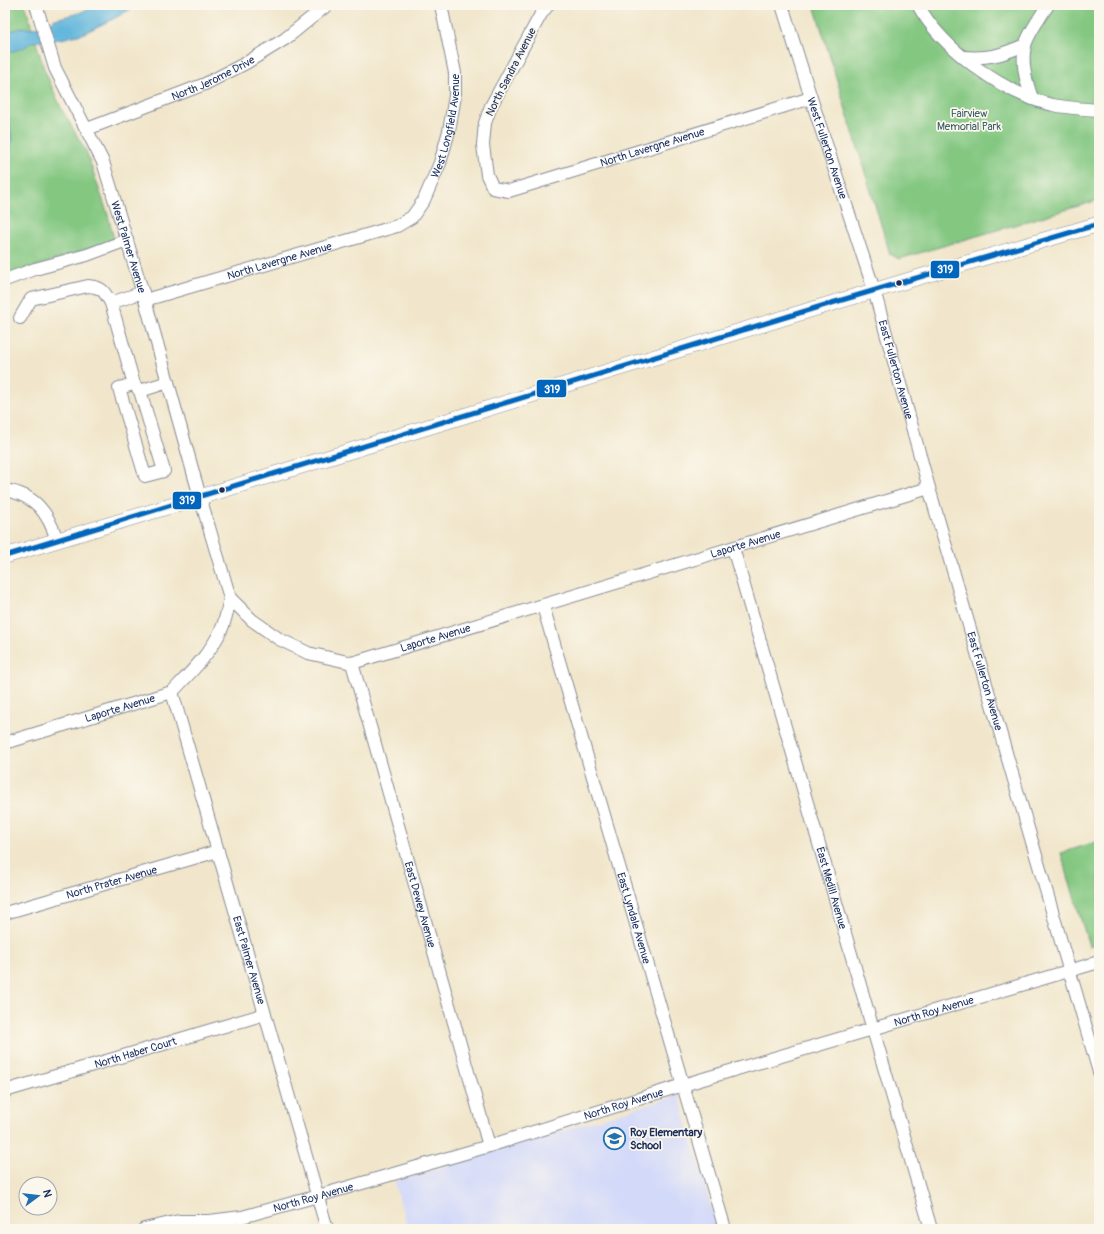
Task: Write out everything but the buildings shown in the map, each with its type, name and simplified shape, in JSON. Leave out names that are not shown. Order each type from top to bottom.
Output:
[{"type":"main road","points":[[5,556],[200,498],[874,290],[1099,224]]},
{"type":"street","name":"North Jerome Drive","points":[[87,129],[205,84],[246,63],[285,39],[327,5]]},
{"type":"street","name":"West Longfield Avenue","points":[[412,217],[424,200],[440,162],[449,131],[456,96],[455,73],[441,5]]},
{"type":"street","name":"North Sandra Avenue","points":[[493,188],[488,174],[483,145],[485,123],[491,106],[541,14],[548,5]]},
{"type":"street","name":"West Fullerton Avenue","points":[[782,5],[874,290]]},
{"type":"street","points":[[918,5],[924,17],[939,35],[991,78],[1012,90],[1052,104],[1099,110]]},
{"type":"street","points":[[1032,98],[1026,82],[1024,63],[1025,45],[1048,5]]},
{"type":"street","name":"West Palmer Avenue","points":[[36,8],[56,68],[103,162],[144,296],[200,498]]},
{"type":"street","points":[[964,57],[980,58],[1000,55],[1025,45]]},
{"type":"street","name":"North Lavergne Avenue","points":[[493,188],[509,191],[811,98]]},
{"type":"street","name":"North Lavergne Avenue","points":[[111,303],[144,296],[397,226],[412,217]]},
{"type":"street","points":[[5,280],[35,269],[87,255],[127,240]]},
{"type":"street","points":[[20,318],[30,299],[88,286],[96,287],[104,291],[111,303],[137,388],[164,471],[145,476],[119,388],[137,388],[168,382]]},
{"type":"street","name":"East Fullerton Avenue","points":[[874,290],[929,488],[1099,1072]]},
{"type":"street","name":"Laporte Avenue","points":[[5,743],[172,692],[209,652],[222,627],[230,598],[252,620],[279,639],[308,653],[352,663],[929,488]]},
{"type":"street","points":[[5,490],[22,494],[39,506],[52,524],[57,540]]},
{"type":"street","points":[[200,498],[230,598]]},
{"type":"street","name":"East Medill Avenue","points":[[733,548],[930,1229]]},
{"type":"street","name":"East Lyndale Avenue","points":[[543,606],[724,1229]]},
{"type":"street","name":"East Dewey Avenue","points":[[352,663],[489,1146]]},
{"type":"street","name":"East Palmer Avenue","points":[[172,692],[327,1229]]},
{"type":"street","name":"North Prater Avenue","points":[[5,914],[218,851]]},
{"type":"street","name":"North Roy Avenue","points":[[149,1228],[180,1221],[209,1221],[242,1217],[318,1196],[489,1146],[683,1085],[1070,972],[1099,962]]},
{"type":"street","name":"North Haber Court","points":[[5,1091],[265,1014]]},
{"type":"shaded area","name":"Roy Elementary School","points":[[679,1095],[717,1229],[408,1229],[394,1182]]},
{"type":"green space","points":[[5,5],[25,5],[44,69],[62,110],[86,151],[108,215],[114,240],[5,277]]},
{"type":"green space","name":"Fairview Memorial Park","points":[[814,5],[1099,5],[1099,200],[899,259],[890,254]]},
{"type":"green space","points":[[1099,841],[1099,943],[1089,946],[1061,853]]},
{"type":"water","points":[[98,5],[138,5],[82,34],[61,39],[32,42],[23,48],[5,54],[5,33],[24,27],[29,29],[49,23],[55,19],[79,13]]},
{"type":"water","points":[[5,108],[11,131],[11,150],[10,159],[5,172]]},
{"type":"transit line","name":"319","points":[[5,556],[825,305],[1099,224]]},
{"type":"place","name":"Roy Elementary School","points":[[614,1138]]}]
